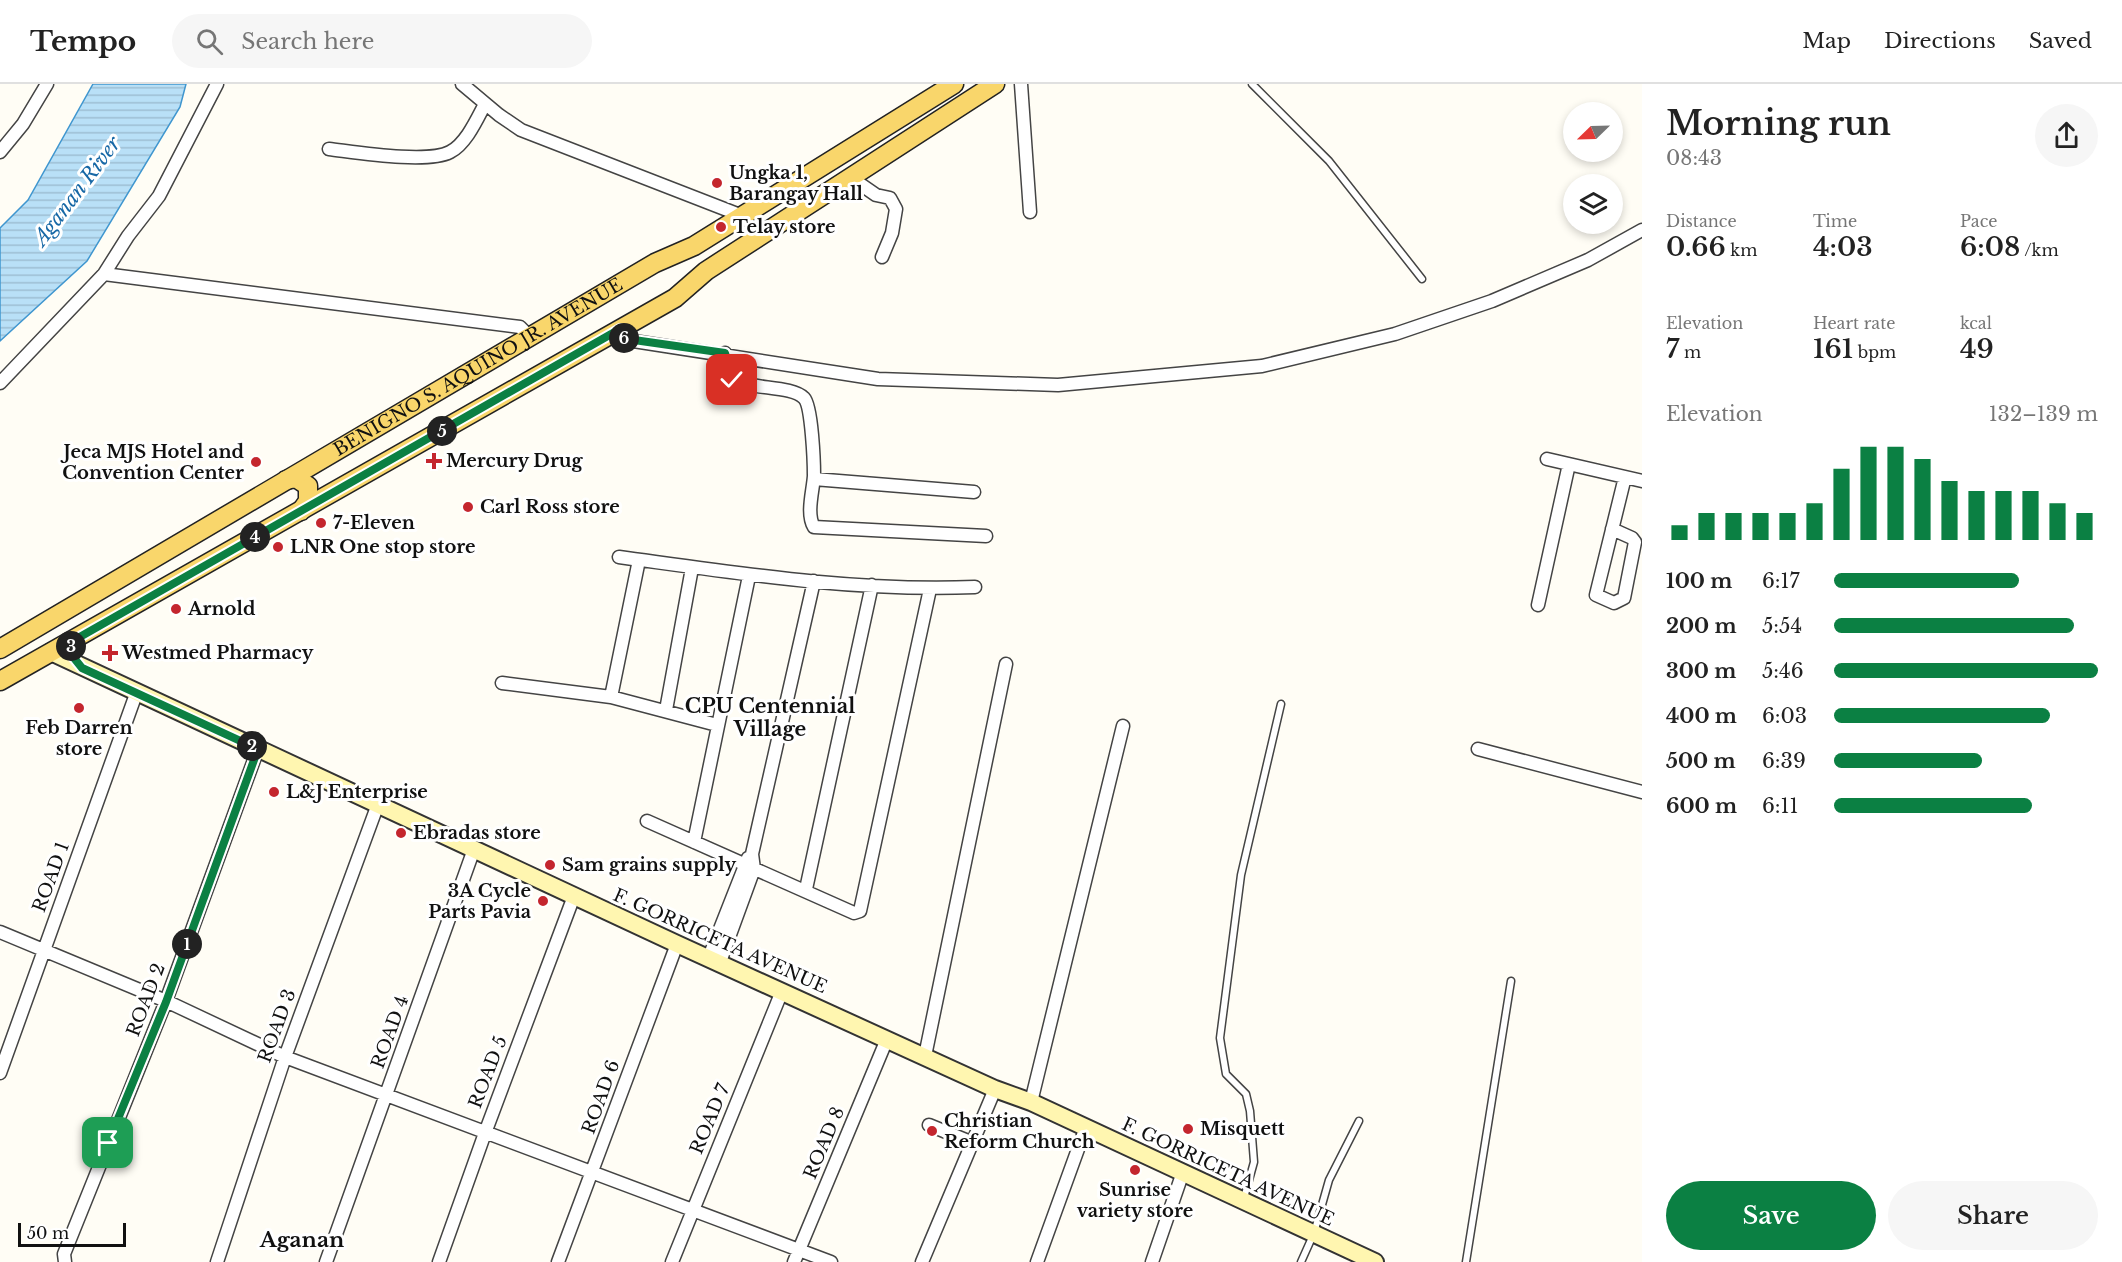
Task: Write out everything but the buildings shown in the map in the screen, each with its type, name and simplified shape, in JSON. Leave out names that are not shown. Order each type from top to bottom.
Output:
[{"type":"main road","name":"BENIGNO S. AQUINO JR. AVENUE","points":[[0,649],[655,263],[694,246],[934,90],[954,84]]},
{"type":"main road","name":"BENIGNO S. AQUINO JR. AVENUE","points":[[0,681],[675,298],[706,271],[994,84]]},
{"type":"main road","points":[[740,216],[756,239]]},
{"type":"main road","points":[[286,480],[296,478],[308,486],[308,501],[301,511]]},
{"type":"main road","points":[[0,638],[17,637],[29,631]]},
{"type":"main road","points":[[78,638],[70,653],[75,663],[87,671]]},
{"type":"main road","name":"F. GORRICETA AVENUE","points":[[51,652],[136,694],[677,944],[995,1089],[1031,1102],[1086,1127],[1375,1262]]},
{"type":"street","points":[[0,152],[23,124],[47,84]]},
{"type":"street","points":[[0,383],[104,274],[128,236],[159,196],[217,84]]},
{"type":"street","points":[[462,84],[521,130],[740,216]]},
{"type":"street","points":[[1021,84],[1030,212]]},
{"type":"street","points":[[328,149],[427,157],[449,153],[472,128],[485,104]]},
{"type":"street","points":[[850,177],[876,195],[890,198],[896,209],[892,233],[882,257]]},
{"type":"street","points":[[620,329],[627,339],[878,379],[1058,385],[1262,366],[1395,334],[1492,301],[1588,260],[1642,230]]},
{"type":"street","points":[[104,274],[520,327],[530,337]]},
{"type":"street","points":[[725,353],[732,380],[742,385],[793,393],[804,398],[808,407],[814,479],[811,495],[813,527],[986,536]]},
{"type":"street","points":[[1546,459],[1642,481]]},
{"type":"street","points":[[1538,605],[1569,464]]},
{"type":"street","points":[[1612,529],[1635,542],[1624,598],[1614,603],[1596,596],[1612,529],[1625,477]]},
{"type":"street","points":[[814,479],[974,492]]},
{"type":"street","points":[[619,558],[749,576],[930,589],[975,587]]},
{"type":"street","points":[[611,697],[639,560]]},
{"type":"street","points":[[666,710],[692,568]]},
{"type":"street","points":[[694,842],[749,576]]},
{"type":"street","points":[[714,959],[749,867],[814,581]]},
{"type":"street","points":[[806,889],[872,585]]},
{"type":"street","points":[[647,821],[749,867],[806,889],[854,913],[860,911],[930,589]]},
{"type":"street","points":[[925,1056],[1006,664]]},
{"type":"street","points":[[502,683],[611,697],[717,725]]},
{"type":"street","name":"ROAD 1","points":[[0,1073],[136,694]]},
{"type":"street","points":[[1031,1102],[1123,726]]},
{"type":"street","name":"ROAD 2","points":[[64,1262],[64,1254],[79,1214],[166,1002],[258,749]]},
{"type":"street","points":[[1478,749],[1642,792]]},
{"type":"street","name":"ROAD 3","points":[[217,1262],[285,1056],[378,804]]},
{"type":"street","name":"ROAD 4","points":[[326,1262],[474,849]]},
{"type":"street","name":"ROAD 5","points":[[439,1262],[574,896]]},
{"type":"street","points":[[0,932],[166,1002],[285,1056],[831,1262]]},
{"type":"street","name":"ROAD 6","points":[[558,1262],[677,944]]},
{"type":"street","name":"ROAD 7","points":[[672,1262],[783,991]]},
{"type":"street","name":"ROAD 8","points":[[795,1262],[887,1039]]},
{"type":"street","points":[[922,1262],[995,1089]]},
{"type":"street","points":[[929,1125],[973,1143]]},
{"type":"street","points":[[1037,1262],[1086,1127]]},
{"type":"street","points":[[1152,1262],[1183,1172]]},
{"type":"lane","points":[[1252,84],[1329,161],[1422,279]]},
{"type":"lane","points":[[1244,1202],[1254,1162],[1250,1111],[1246,1094],[1226,1074],[1220,1038],[1241,875],[1281,705]]},
{"type":"lane","points":[[1466,1262],[1511,981]]},
{"type":"lane","points":[[1301,1262],[1314,1233],[1329,1180],[1359,1121]]},
{"type":"water","name":"Aganan River","points":[[93,84],[186,84],[180,107],[87,261],[0,341],[0,228],[28,200]]},
{"type":"place","name":"Ungka 1, Barangay Hall","points":[[717,183]]},
{"type":"place","name":"Telay store","points":[[721,227]]},
{"type":"place","name":"Mercury Drug","points":[[434,461]]},
{"type":"place","name":"Jeca MJS Hotel and Convention Center","points":[[256,462]]},
{"type":"place","name":"Carl Ross store","points":[[468,507]]},
{"type":"place","name":"7-Eleven","points":[[321,523]]},
{"type":"place","name":"LNR One stop store","points":[[278,547]]},
{"type":"place","name":"Arnold","points":[[176,609]]},
{"type":"place","name":"Westmed Pharmacy","points":[[110,653]]},
{"type":"place","name":"Feb Darren store","points":[[79,708]]},
{"type":"place","name":"L&J Enterprise","points":[[274,792]]},
{"type":"place","name":"Ebradas store","points":[[401,833]]},
{"type":"place","name":"Sam grains supply","points":[[550,865]]},
{"type":"place","name":"3A Cycle Parts Pavia","points":[[543,901]]},
{"type":"place","name":"Misquett","points":[[1188,1129]]},
{"type":"place","name":"Christian Reform Church","points":[[932,1131]]},
{"type":"place","name":"Sunrise variety store","points":[[1135,1170]]},
{"type":"district","name":"CPU Centennial Village","points":[[770,718]]},
{"type":"district","name":"Aganan","points":[[302,1240]]},
{"type":"route","points":[[108,1143],[166,1002],[258,749],[87,671],[75,663],[70,653],[71,646],[78,638],[620,329],[627,339],[725,353],[732,380]]}]
